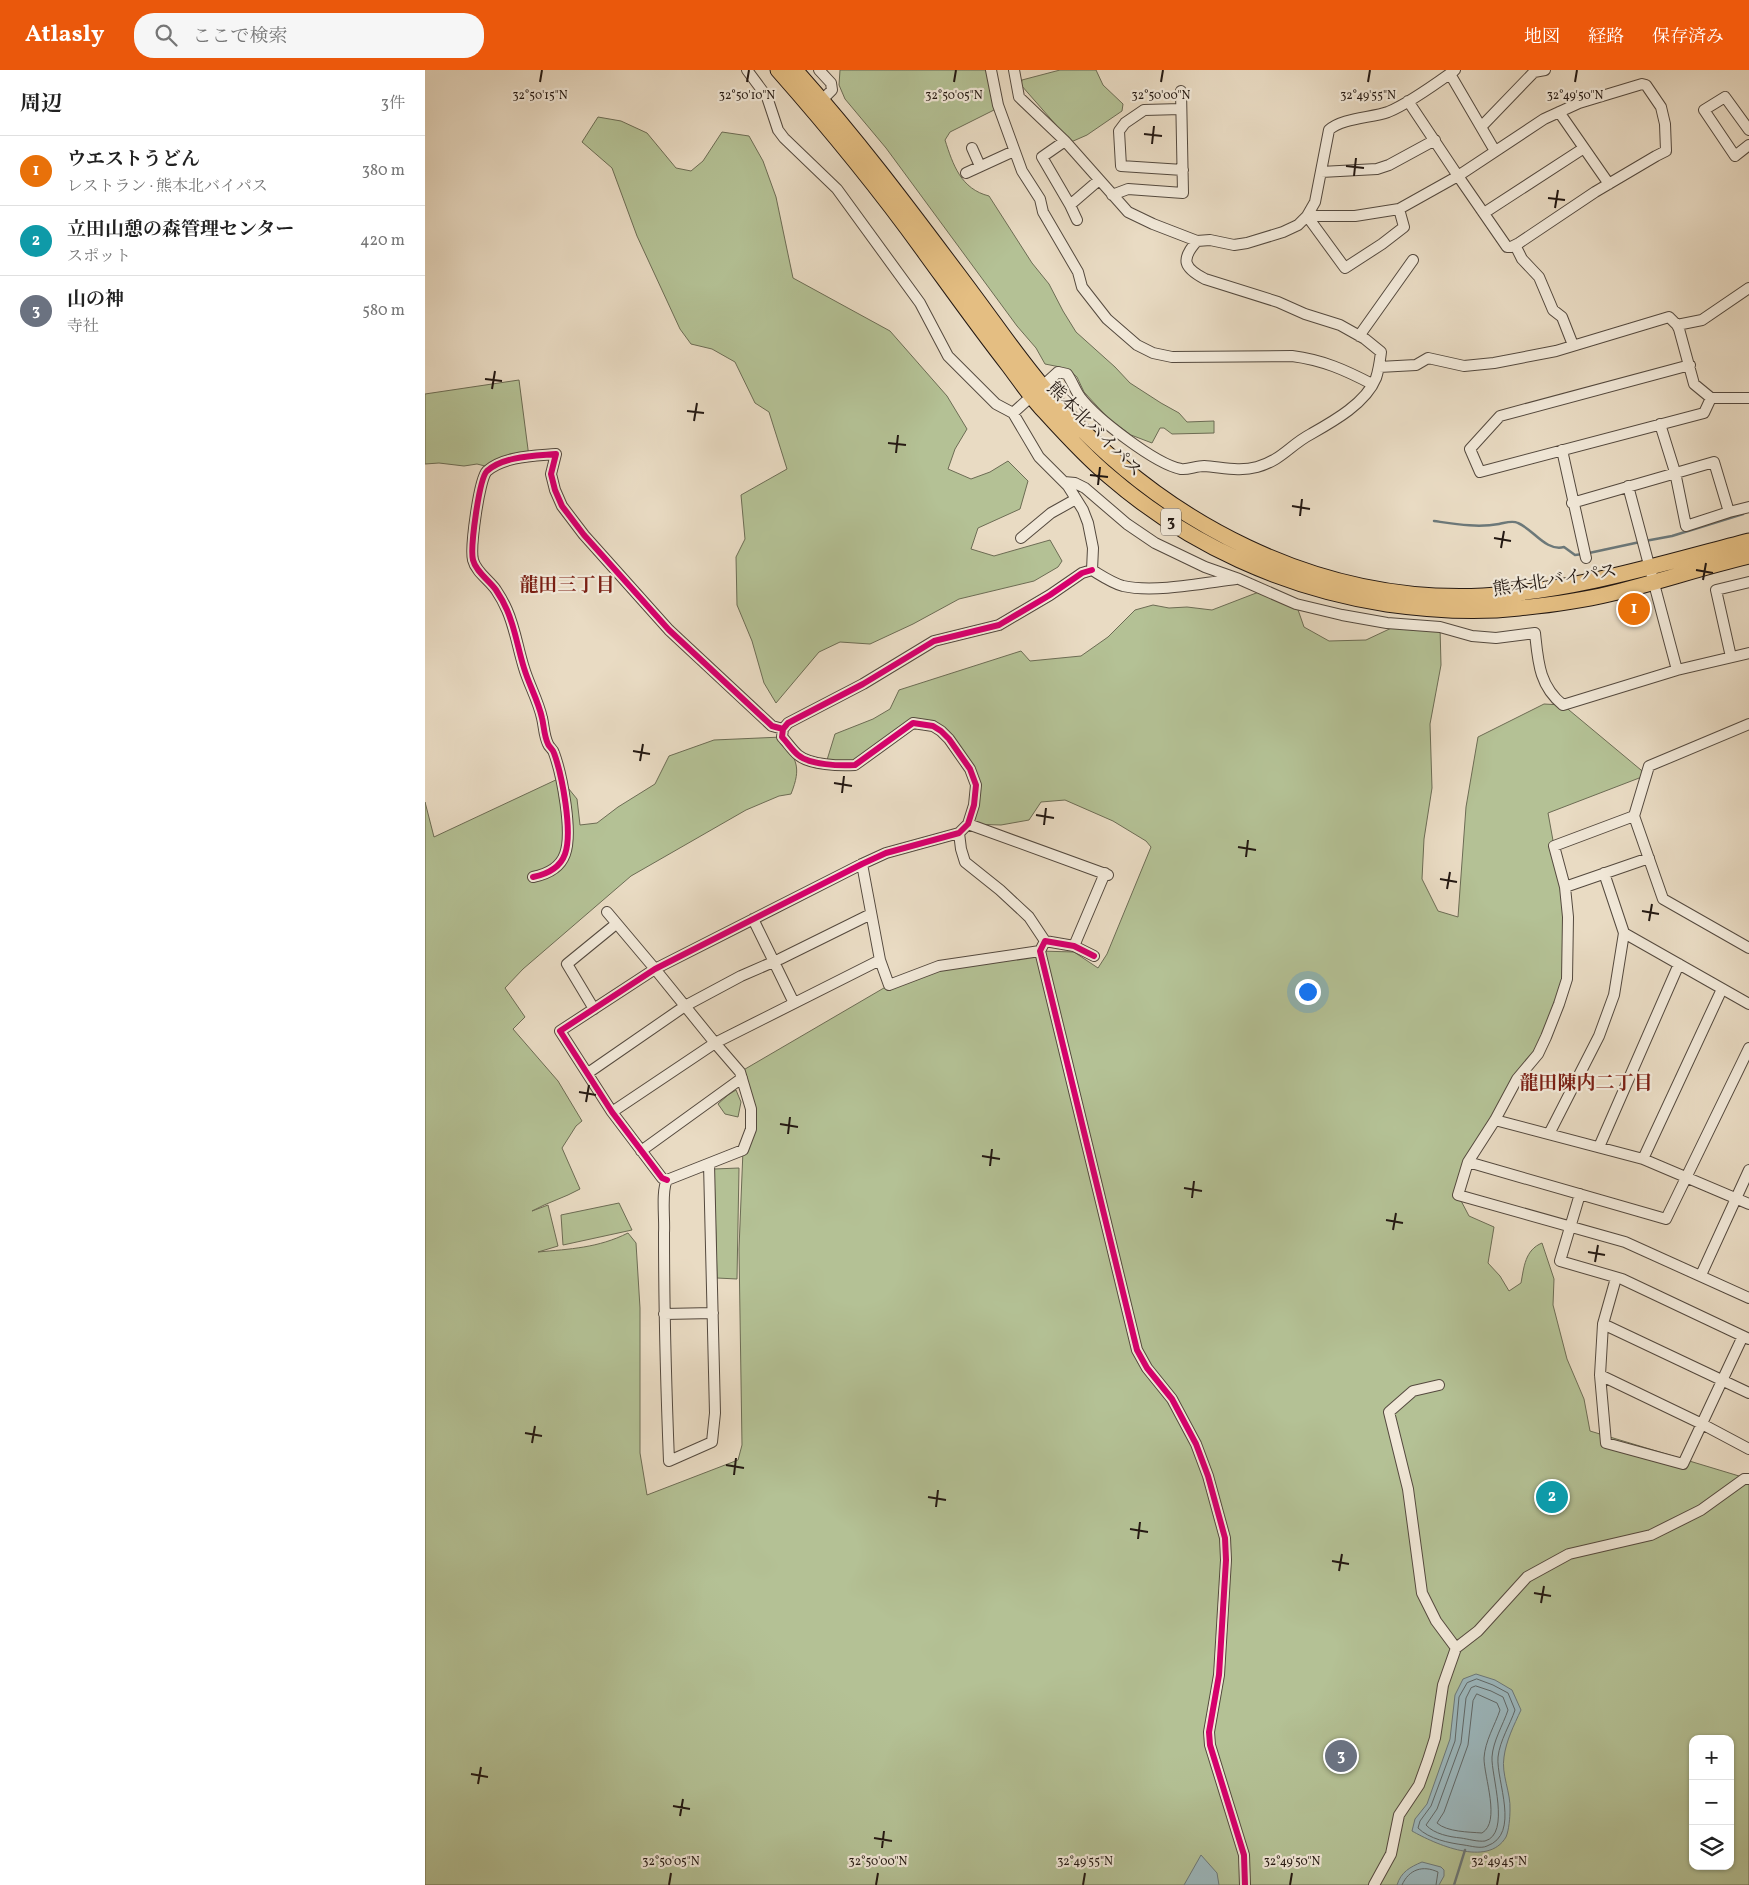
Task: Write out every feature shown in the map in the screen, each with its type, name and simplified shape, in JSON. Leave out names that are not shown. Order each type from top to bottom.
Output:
[{"type":"highway","name":"熊本北バイパス","points":[[778,70],[883,195],[970,315],[1037,390],[1055,401],[1125,470],[1173,506],[1234,542],[1256,553],[1333,580],[1387,590],[1480,596],[1652,575],[1711,565],[1749,556]]},
{"type":"highway","name":"熊本北バイパス","points":[[795,70],[865,152],[1037,390]]},
{"type":"highway","name":"熊本北バイパス","points":[[1652,575],[1745,541]]},
{"type":"street","points":[[747,70],[767,97],[778,130],[837,189],[920,303],[948,356],[996,404],[1013,413],[1039,456],[1064,482],[1076,499],[1083,510],[1091,537],[1093,548],[1092,570]]},
{"type":"street","points":[[819,70],[831,83],[832,90],[822,100]]},
{"type":"street","points":[[991,70],[998,105],[1014,151],[1023,171],[1040,199],[1043,212],[1078,272],[1082,287],[1107,319],[1137,346],[1153,353],[1172,357],[1292,356],[1306,358],[1324,362],[1372,384]]},
{"type":"street","points":[[1014,70],[1019,97],[1065,141],[1128,212],[1197,241],[1210,240],[1234,245],[1247,243],[1283,232],[1298,225],[1307,216],[1315,202],[1329,130],[1332,127],[1336,124],[1372,117],[1390,111],[1452,72],[1495,151]]},
{"type":"street","points":[[1481,127],[1534,72],[1545,70]]},
{"type":"street","points":[[1307,216],[1355,216],[1399,209],[1458,176],[1545,119],[1579,103],[1615,91],[1646,84],[1661,108],[1665,124],[1666,151],[1609,184],[1515,246],[1507,247],[1458,176],[1408,101]]},
{"type":"street","points":[[1111,195],[1128,189],[1183,193],[1181,91]]},
{"type":"street","points":[[1749,130],[1725,97],[1704,110],[1735,156],[1749,145]]},
{"type":"street","points":[[1181,109],[1144,110],[1125,123],[1119,131],[1121,166],[1183,170]]},
{"type":"street","points":[[1559,112],[1609,184]]},
{"type":"street","points":[[1321,172],[1377,169],[1389,165],[1435,140]]},
{"type":"street","points":[[1065,141],[1043,157],[1077,220]]},
{"type":"street","points":[[972,148],[981,166]]},
{"type":"street","points":[[1484,213],[1584,148]]},
{"type":"street","points":[[966,173],[1014,151]]},
{"type":"street","points":[[1070,205],[1099,180]]},
{"type":"street","points":[[1307,216],[1345,268],[1404,227],[1399,209]]},
{"type":"street","points":[[1013,413],[1058,372],[1067,374],[1080,396],[1092,410],[1125,438],[1157,458],[1181,469],[1204,466],[1224,469],[1256,467],[1277,459],[1301,439],[1327,425],[1361,399],[1372,384],[1379,367],[1381,352],[1340,325],[1194,274],[1189,269],[1185,260],[1188,250],[1197,241]]},
{"type":"street","points":[[1515,246],[1522,259],[1539,277],[1553,310],[1562,317],[1573,346]]},
{"type":"street","points":[[1359,336],[1413,260]]},
{"type":"street","points":[[1677,325],[1702,320],[1749,288]]},
{"type":"street","points":[[1379,367],[1416,365],[1428,358],[1464,366],[1495,363],[1555,351],[1669,317],[1677,325],[1694,384],[1711,398],[1749,398]]},
{"type":"street","points":[[1690,365],[1500,416],[1470,448],[1480,472],[1704,413],[1711,398]]},
{"type":"street","points":[[1660,424],[1675,472],[1687,526],[1749,507]]},
{"type":"street","points":[[1561,450],[1586,558]]},
{"type":"street","points":[[533,877],[545,874],[556,868],[566,852],[566,812],[553,751],[548,744],[542,717],[525,671],[508,612],[497,590],[477,569],[473,562],[472,554],[481,480],[487,472],[510,459],[555,454],[551,474],[555,490],[562,506],[584,535],[669,630],[772,726],[783,729]]},
{"type":"street","points":[[1572,503],[1714,462],[1729,512]]},
{"type":"street","points":[[1064,482],[1075,483],[1085,488],[1127,524],[1155,543],[1205,567],[1239,579],[1296,604],[1387,623],[1440,627],[1472,636],[1496,638],[1535,634],[1540,674],[1556,699],[1563,705],[1677,670],[1749,652]]},
{"type":"street","points":[[1628,486],[1677,670]]},
{"type":"street","points":[[1021,538],[1051,513],[1076,499]]},
{"type":"street","points":[[667,1180],[662,1178],[612,1112],[560,1031],[655,969],[861,864],[886,853],[959,833],[968,824],[974,805],[976,784],[970,769],[949,740],[933,726],[913,723],[855,765],[844,766],[826,765],[799,756],[782,737],[783,729],[788,723],[863,684],[934,640],[999,625],[1082,573],[1092,570],[1124,586],[1156,588],[1239,579]]},
{"type":"street","points":[[1731,657],[1716,590],[1749,582]]},
{"type":"street","points":[[1749,724],[1649,766],[1634,816],[1663,900],[1749,948]]},
{"type":"street","points":[[1634,816],[1554,846],[1565,887],[1568,917],[1567,979],[1559,1004],[1538,1054],[1517,1079],[1495,1120],[1468,1162],[1458,1195],[1625,1242],[1749,1298]]},
{"type":"street","points":[[968,824],[1107,874],[1074,946]]},
{"type":"street","points":[[959,833],[965,862],[1001,890],[1029,917],[1045,941],[1074,946],[1094,956]]},
{"type":"street","points":[[1565,887],[1649,858]]},
{"type":"street","points":[[861,864],[880,960],[889,985],[939,966],[1040,951]]},
{"type":"street","points":[[1549,1134],[1599,1036],[1614,995],[1624,933],[1604,873]]},
{"type":"street","points":[[607,912],[740,1072],[751,1109],[749,1137],[743,1150],[667,1180],[663,1187],[665,1206],[664,1314],[669,1461],[711,1442],[715,1413],[709,1164]]},
{"type":"street","points":[[588,1073],[685,1006],[741,976],[774,962],[871,914]]},
{"type":"street","points":[[753,919],[794,1003]]},
{"type":"street","points":[[595,1008],[567,964],[616,924]]},
{"type":"street","points":[[1624,933],[1749,1004]]},
{"type":"street","points":[[1045,941],[1040,951],[1137,1350],[1147,1368],[1172,1399],[1195,1444],[1208,1476],[1225,1538],[1226,1560],[1219,1675],[1209,1732],[1213,1754],[1243,1855],[1245,1885]]},
{"type":"street","points":[[612,1112],[715,1043],[880,960]]},
{"type":"street","points":[[1599,1147],[1679,964]]},
{"type":"street","points":[[1643,1159],[1722,989]]},
{"type":"street","points":[[1468,1162],[1666,1219],[1749,1048]]},
{"type":"street","points":[[641,1151],[742,1078]]},
{"type":"street","points":[[1495,1120],[1643,1159],[1749,1204]]},
{"type":"street","points":[[1701,1276],[1749,1170]]},
{"type":"street","points":[[1580,1194],[1560,1261],[1622,1279],[1746,1338],[1722,1381],[1683,1464],[1606,1443],[1600,1374],[1603,1324],[1616,1278]]},
{"type":"street","points":[[664,1314],[713,1313]]},
{"type":"street","points":[[1603,1324],[1749,1393]]},
{"type":"street","points":[[1600,1374],[1749,1449]]},
{"type":"street","points":[[1439,1385],[1413,1390],[1389,1412],[1408,1489],[1422,1593],[1436,1622],[1456,1648]]},
{"type":"street","points":[[1374,1885],[1391,1854],[1399,1815],[1419,1785],[1428,1760],[1435,1738],[1443,1685],[1456,1648],[1478,1631],[1527,1577],[1569,1554],[1651,1535],[1701,1510],[1744,1479],[1749,1479]]},
{"type":"green space","points":[[840,70],[987,70],[996,109],[950,132],[945,140],[959,175],[971,188],[989,196],[1032,263],[1049,284],[1076,332],[1130,383],[1179,413],[1187,422],[1214,421],[1214,433],[1172,434],[1164,428],[1160,428],[1152,443],[1131,435],[1109,419],[1084,392],[1077,377],[1071,372],[1060,367],[1045,364],[1036,348],[1017,326],[886,148],[845,99],[839,85]]},
{"type":"green space","points":[[1060,70],[1096,70],[1103,85],[1123,104],[1122,111],[1087,135],[1071,142],[1021,85],[1022,80]]},
{"type":"green space","points":[[598,117],[621,121],[647,133],[676,168],[691,171],[703,161],[722,132],[749,136],[763,161],[776,197],[793,278],[890,331],[947,396],[967,429],[955,449],[948,469],[971,479],[990,472],[1008,461],[1028,481],[1020,509],[978,528],[971,549],[994,556],[1050,540],[1062,561],[1058,567],[1034,581],[959,599],[913,624],[870,644],[840,642],[819,652],[776,703],[764,683],[752,641],[737,605],[736,557],[745,539],[741,495],[787,469],[769,412],[755,403],[735,362],[712,349],[691,344],[680,329],[637,236],[612,168],[582,142]]},
{"type":"green space","points":[[519,380],[529,457],[493,468],[477,464],[464,466],[439,463],[425,464],[425,394]]},
{"type":"green space","points":[[1264,590],[1296,604],[1304,627],[1329,641],[1366,640],[1400,624],[1440,627],[1441,665],[1430,724],[1432,788],[1424,839],[1422,879],[1438,911],[1458,917],[1466,807],[1478,737],[1544,704],[1563,705],[1647,775],[1548,813],[1554,846],[1565,887],[1567,979],[1546,1037],[1495,1120],[1458,1195],[1469,1216],[1494,1227],[1488,1263],[1500,1276],[1509,1291],[1521,1283],[1526,1260],[1532,1250],[1542,1243],[1554,1279],[1553,1305],[1567,1359],[1584,1399],[1590,1431],[1749,1479],[1749,1885],[425,1885],[425,802],[434,837],[560,778],[577,799],[580,825],[597,823],[618,807],[655,784],[669,756],[714,740],[782,737],[796,764],[796,777],[791,794],[779,796],[746,810],[631,876],[523,969],[505,988],[525,1017],[513,1029],[558,1081],[582,1121],[576,1126],[562,1148],[580,1189],[532,1211],[548,1205],[558,1246],[538,1252],[595,1245],[628,1233],[636,1243],[640,1308],[640,1453],[647,1495],[738,1460],[742,1445],[739,1249],[743,1150],[751,1129],[740,1072],[889,985],[921,972],[1040,951],[1074,952],[1098,968],[1107,954],[1151,847],[1146,841],[1113,821],[1065,800],[1041,802],[1029,820],[1001,825],[968,824],[976,784],[941,731],[913,723],[844,766],[827,760],[835,734],[873,719],[890,709],[899,690],[1021,651],[1030,661],[1081,656],[1108,637],[1135,610],[1153,605],[1169,608],[1187,607],[1212,610]]},
{"type":"green space","points":[[736,1090],[741,1102],[738,1117],[725,1114],[718,1104]]},
{"type":"green space","points":[[739,1168],[737,1279],[717,1278],[714,1169]]},
{"type":"green space","points":[[619,1203],[632,1230],[563,1245],[561,1215]]},
{"type":"water","points":[[1476,1674],[1495,1680],[1512,1690],[1521,1710],[1508,1739],[1503,1763],[1510,1804],[1510,1820],[1507,1834],[1498,1846],[1487,1851],[1474,1852],[1447,1847],[1412,1831],[1415,1819],[1427,1804],[1450,1739],[1455,1695],[1463,1679]]},
{"type":"water","points":[[1201,1855],[1217,1873],[1219,1885],[1184,1885]]},
{"type":"water","points":[[1422,1862],[1441,1867],[1444,1870],[1444,1876],[1439,1885],[1397,1885],[1407,1870]]},
{"type":"waterway","points":[[1645,541],[1672,536],[1743,514]]},
{"type":"waterway","points":[[1434,521],[1474,526],[1516,522],[1551,546],[1557,548],[1564,547],[1575,555],[1583,554]]},
{"type":"waterway","points":[[1589,553],[1640,542]]},
{"type":"waterway","points":[[1454,1885],[1465,1850]]},
{"type":"cycle path","points":[[533,877],[553,870],[563,859],[567,844],[567,818],[557,763],[547,741],[543,721],[524,668],[510,617],[497,592],[483,576],[473,560],[472,553],[478,500],[484,477],[487,471],[494,466],[502,462],[529,456],[556,454],[551,474],[555,490],[562,506],[584,535],[669,630],[772,726],[783,729]]},
{"type":"cycle path","points":[[667,1180],[662,1178],[612,1112],[560,1031],[655,969],[862,864],[886,853],[959,833],[968,824],[974,805],[976,785],[970,769],[949,739],[933,726],[913,723],[855,765],[825,764],[803,758],[782,737],[783,729],[788,723],[863,684],[934,641],[999,625],[1050,595],[1082,573],[1092,570]]},
{"type":"cycle path","points":[[1094,956],[1074,946],[1045,941],[1040,951],[1137,1350],[1147,1368],[1172,1399],[1196,1444],[1208,1476],[1225,1538],[1226,1560],[1219,1675],[1209,1732],[1210,1745],[1244,1855],[1245,1885]]},
{"type":"place","name":"ウエストうどん","points":[[1634,609]]},
{"type":"place","name":"立田山憩の森管理センター","points":[[1552,1497]]},
{"type":"place","name":"山の神","points":[[1341,1756]]},
{"type":"district","name":"龍田三丁目","points":[[567,586]]},
{"type":"district","name":"龍田陳内二丁目","points":[[1586,1084]]}]
